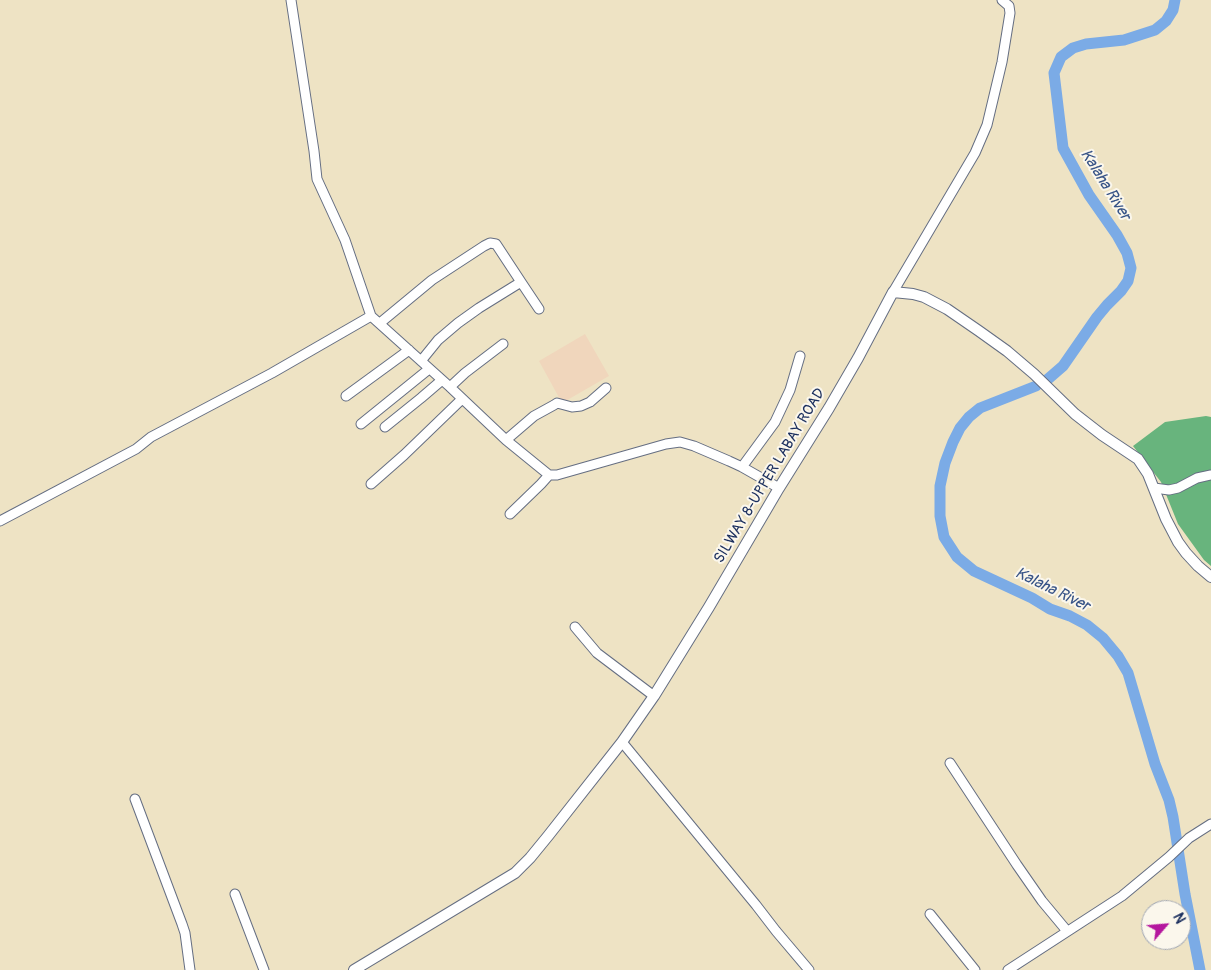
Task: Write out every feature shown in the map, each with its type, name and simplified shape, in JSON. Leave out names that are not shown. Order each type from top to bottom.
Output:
[{"type":"main road","points":[[893,292],[913,294],[936,302],[956,315],[1007,351],[1075,414],[1138,459],[1148,474],[1166,519],[1178,542],[1186,554],[1211,577]]},
{"type":"main road","name":"SILWAY 8-UPPER LABAY ROAD","points":[[354,970],[498,884],[523,867],[548,836],[622,742],[654,696],[824,416],[858,358],[893,292]]},
{"type":"street","points":[[291,0],[317,179],[345,240],[371,316],[506,440],[549,475],[557,475],[666,444],[680,442],[694,446],[742,467],[779,488]]},
{"type":"street","points":[[893,292],[970,162],[983,136],[993,104],[1002,62],[1010,13],[1006,1]]},
{"type":"street","points":[[380,323],[424,285],[487,244],[493,243],[498,246],[538,308]]},
{"type":"street","points":[[421,361],[434,344],[451,329],[478,308],[521,282]]},
{"type":"street","points":[[0,521],[136,449],[151,437],[266,376],[371,316]]},
{"type":"street","points":[[450,387],[470,368],[503,344]]},
{"type":"street","points":[[346,396],[409,350]]},
{"type":"street","points":[[742,467],[775,422],[790,390],[800,356]]},
{"type":"street","points":[[361,424],[430,369]]},
{"type":"street","points":[[385,427],[442,380]]},
{"type":"street","points":[[506,440],[534,416],[554,404],[560,403],[572,407],[580,406],[590,402],[606,388]]},
{"type":"street","points":[[371,484],[410,450],[462,399]]},
{"type":"street","points":[[510,514],[549,475]]},
{"type":"street","points":[[1154,488],[1169,490],[1178,488],[1197,478],[1211,475]]},
{"type":"street","points":[[575,627],[597,653],[654,696]]},
{"type":"street","points":[[622,742],[809,970]]},
{"type":"street","points":[[950,763],[1042,901],[1067,931]]},
{"type":"street","points":[[135,799],[185,932],[190,970]]},
{"type":"street","points":[[1008,970],[1122,896],[1189,838],[1211,824]]},
{"type":"street","points":[[235,894],[264,970]]},
{"type":"street","points":[[930,914],[975,970]]},
{"type":"shaded area","points":[[585,334],[609,376],[562,403],[539,361]]},
{"type":"green space","points":[[1206,416],[1211,417],[1211,566],[1204,560],[1178,524],[1161,482],[1133,446],[1165,422]]},
{"type":"waterway","name":"Kalaha River","points":[[1048,379],[1063,366],[1097,317],[1121,291],[1128,281],[1131,268],[1127,253],[1117,235],[1089,195],[1063,148],[1054,73],[1061,57],[1073,48],[1086,44],[1124,40],[1155,30],[1166,21],[1173,10],[1175,0]]},
{"type":"waterway","name":"Kalaha River","points":[[1036,386],[980,408],[960,428],[945,463],[940,486],[940,516],[944,537],[957,557],[974,571],[1032,598],[1050,609],[1070,616],[1087,625],[1103,638],[1118,656],[1128,673],[1155,764],[1169,800],[1200,970]]}]
